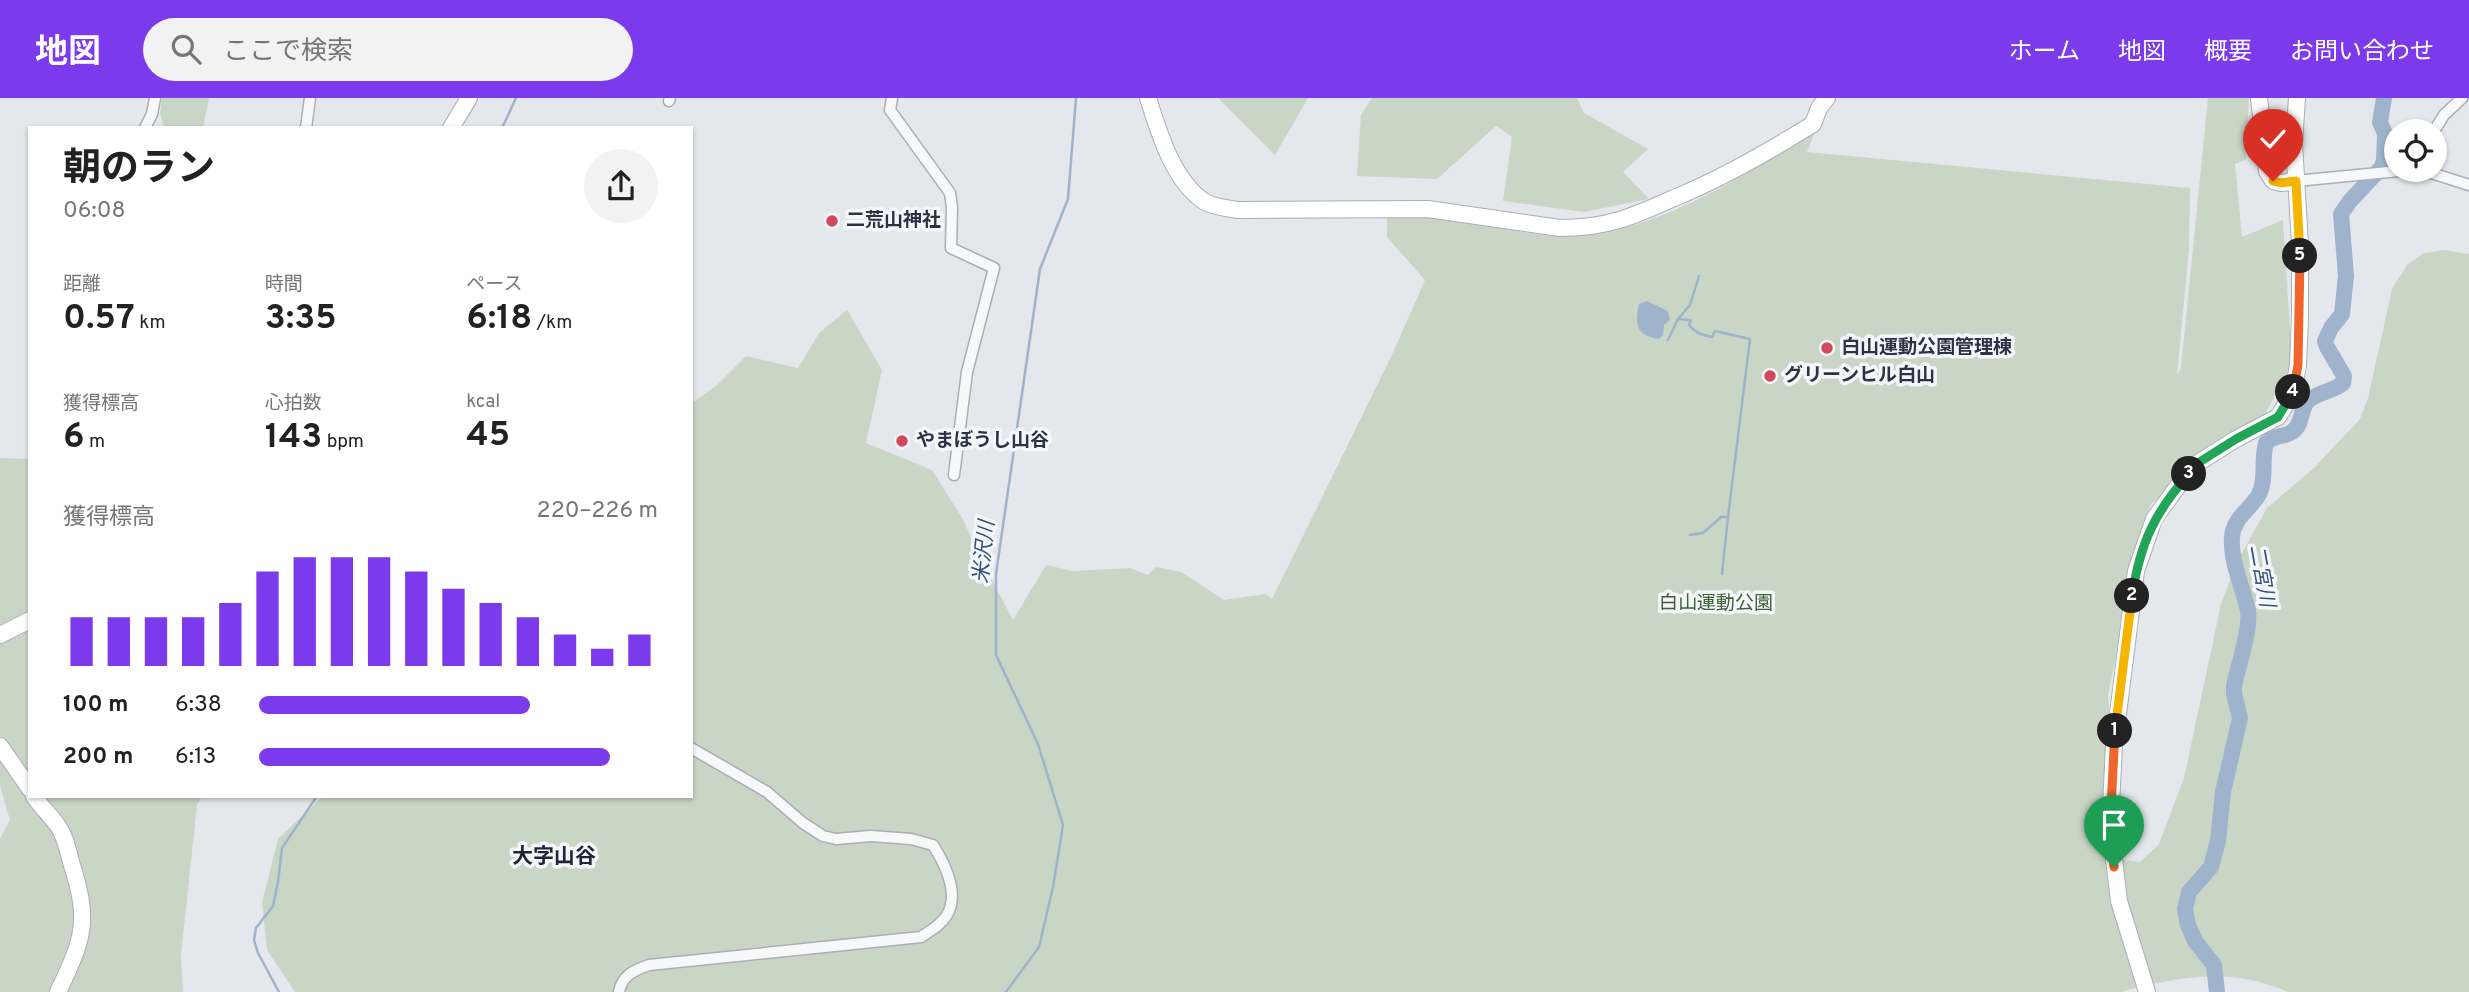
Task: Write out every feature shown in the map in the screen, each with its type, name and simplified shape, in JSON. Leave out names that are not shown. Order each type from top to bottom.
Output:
[{"type":"street","points":[[146,126],[155,98]]},
{"type":"street","points":[[306,126],[310,98]]},
{"type":"street","points":[[452,126],[469,98]]},
{"type":"street","points":[[892,98],[890,110],[950,193],[951,248],[994,268],[967,372],[954,475]]},
{"type":"street","points":[[1148,98],[1157,126],[1183,181],[1206,203],[1237,211],[1428,209],[1560,228],[1581,228],[1634,217],[1716,181],[1813,124],[1819,108],[1827,98]]},
{"type":"street","points":[[2259,98],[2265,165],[2273,181],[2281,183],[2384,172]]},
{"type":"street","points":[[2147,992],[2119,901],[2110,826],[2113,746],[2136,572],[2154,519],[2198,463],[2278,417],[2292,393],[2298,365],[2300,319],[2294,144],[2297,98]]},
{"type":"street","points":[[2441,119],[2462,98]]},
{"type":"street","points":[[2447,178],[2469,185]]},
{"type":"street","points":[[0,635],[28,622]]},
{"type":"street","points":[[0,746],[28,786]]},
{"type":"street","points":[[619,992],[633,970],[649,965],[921,937],[936,927],[948,914],[951,887],[948,874],[933,845],[911,839],[871,836],[836,839],[823,836],[803,823],[767,792],[693,749]]},
{"type":"street","points":[[36,798],[59,827],[82,903],[83,926],[76,956],[58,992]]},
{"type":"green space","points":[[162,98],[209,98],[203,126],[163,126],[160,113]]},
{"type":"green space","points":[[1218,98],[1308,98],[1275,155]]},
{"type":"green space","points":[[1372,98],[1577,98],[1584,113],[1648,149],[1623,172],[1649,199],[1584,212],[1503,201],[1512,137],[1496,126],[1437,179],[1357,176],[1361,115]]},
{"type":"green space","name":"白山運動公園","points":[[2208,98],[2249,98],[2246,160],[2235,164],[2242,237],[2283,220],[2292,362],[2259,426],[2151,504],[2144,521],[2108,695],[2118,846],[2123,860],[2140,862],[2159,844],[2184,778],[2221,604],[2237,562],[2267,508],[2314,468],[2360,419],[2368,398],[2392,289],[2407,265],[2424,253],[2444,250],[2469,254],[2469,992],[2288,992],[2247,979],[2205,977],[2184,978],[2121,992],[295,992],[267,950],[262,902],[278,839],[321,798],[693,798],[693,403],[717,385],[746,356],[798,368],[819,333],[847,310],[882,370],[866,443],[932,470],[964,521],[975,548],[1013,620],[1046,565],[1073,571],[1130,568],[1148,575],[1156,567],[1181,572],[1224,600],[1266,594],[1272,599],[1391,357],[1425,280],[1387,237],[1387,214],[1441,217],[1551,236],[1585,235],[1620,229],[1655,218],[1723,187],[1815,131],[1807,152],[2190,188],[2189,249],[2177,375],[2181,368]]},
{"type":"green space","points":[[0,458],[28,459],[28,798],[201,798],[197,805],[181,955],[183,992],[0,992],[0,839],[10,820],[0,786]]},
{"type":"water","points":[[1647,301],[1668,311],[1670,320],[1664,325],[1663,335],[1659,339],[1645,335],[1638,328],[1639,304]]},
{"type":"waterway","points":[[503,126],[516,98]]},
{"type":"waterway","name":"米沢川","points":[[1006,992],[1039,947],[1053,887],[1063,825],[1038,744],[996,655],[996,574],[1040,269],[1068,199],[1076,98]]},
{"type":"waterway","name":"二宮川","points":[[2217,992],[2214,965],[2195,941],[2185,909],[2189,892],[2211,867],[2218,841],[2223,792],[2240,718],[2234,686],[2246,637],[2248,611],[2233,555],[2233,531],[2261,490],[2266,443],[2296,429],[2307,402],[2343,383],[2344,376],[2325,341],[2342,314],[2346,276],[2341,214],[2382,167],[2385,134],[2380,122],[2384,98]]},
{"type":"waterway","points":[[1668,340],[1678,319],[1690,305],[1699,276]]},
{"type":"waterway","points":[[1678,319],[1691,320],[1691,328],[1712,337],[1715,331],[1750,339],[1728,517],[1721,517],[1703,533],[1690,535]]},
{"type":"waterway","points":[[1722,574],[1728,517]]},
{"type":"waterway","points":[[279,992],[258,953],[254,940],[256,928],[273,906],[282,848],[316,798]]},
{"type":"place","name":"二荒山神社","points":[[832,221]]},
{"type":"place","name":"白山運動公園管理棟","points":[[1827,348]]},
{"type":"place","name":"グリーンヒル白山","points":[[1770,376]]},
{"type":"place","name":"やまぼうし山谷","points":[[902,441]]},
{"type":"district","name":"大字山谷","points":[[554,857]]},
{"type":"route","points":[[2114,867],[2110,826],[2113,746],[2136,572],[2148,534],[2154,519],[2198,463],[2278,417],[2292,393],[2298,365],[2300,319],[2300,244],[2296,181],[2273,181]]}]
